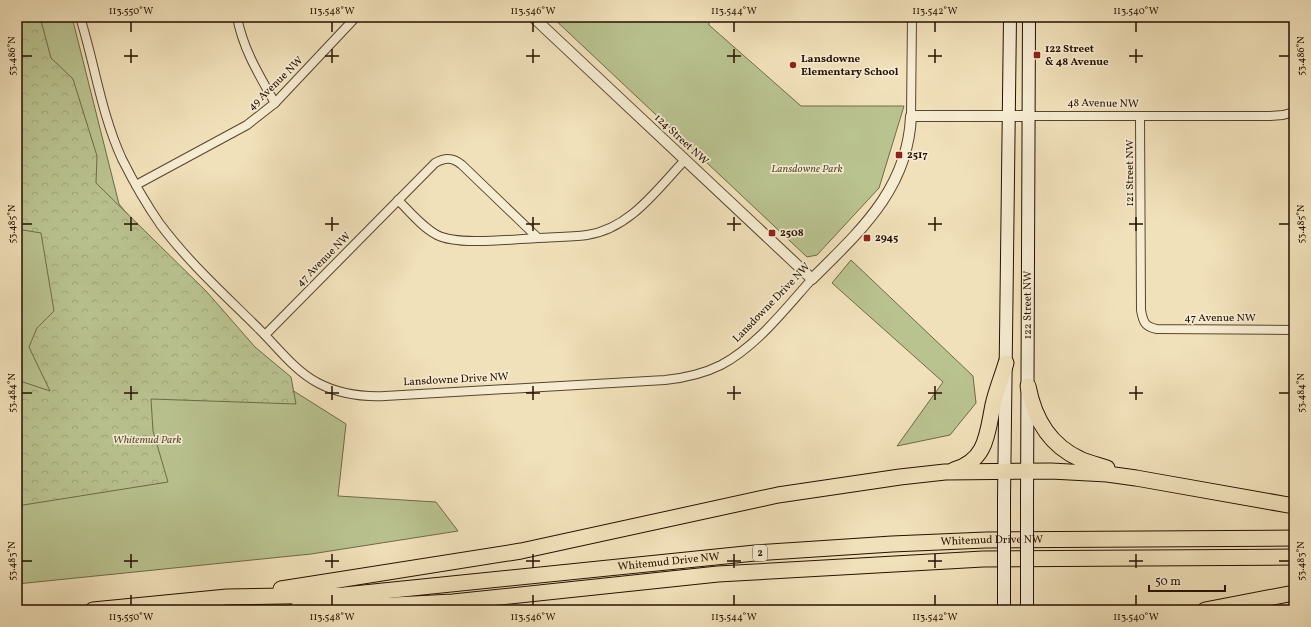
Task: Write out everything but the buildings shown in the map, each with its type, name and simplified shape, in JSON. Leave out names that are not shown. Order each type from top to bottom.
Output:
[{"type":"highway","points":[[945,472],[969,464],[980,452],[989,427],[993,404],[1006,363]]},
{"type":"highway","points":[[1028,386],[1033,407],[1042,425],[1054,441],[1062,448],[1080,459],[1136,478]]},
{"type":"highway","points":[[227,597],[521,551],[778,495],[945,472],[1072,472],[1136,478],[1294,506]]},
{"type":"highway","name":"Whitemud Drive NW","points":[[92,610],[227,597],[344,595],[755,553],[892,544],[986,540],[1294,538]]},
{"type":"highway","name":"Whitemud Drive NW","points":[[296,610],[453,602],[718,574],[975,560],[1294,557]]},
{"type":"highway","points":[[1206,610],[1294,593]]},
{"type":"main road","name":"122 Street NW","points":[[1004,610],[1004,471],[1010,116],[1010,17]]},
{"type":"main road","name":"122 Street NW","points":[[1027,610],[1029,17]]},
{"type":"street","name":"Lansdowne Drive NW","points":[[80,17],[99,95],[108,123],[123,160],[153,214],[198,268],[297,368],[308,377],[335,390],[353,395],[385,396],[665,380],[704,372],[720,365],[739,354],[758,337],[865,224],[885,198],[897,176],[905,154],[909,137],[911,116]]},
{"type":"street","points":[[237,17],[240,33],[247,53],[275,103]]},
{"type":"street","name":"49 Avenue NW","points":[[136,185],[247,125],[275,103],[356,17]]},
{"type":"street","name":"124 Street NW","points":[[533,17],[812,280]]},
{"type":"street","points":[[911,116],[912,17]]},
{"type":"street","name":"48 Avenue NW","points":[[911,116],[1270,116],[1294,112]]},
{"type":"street","name":"121 Street NW","points":[[1140,117],[1141,310],[1142,317],[1146,325]]},
{"type":"street","name":"47 Avenue NW","points":[[265,335],[435,163],[443,159],[452,159],[462,164],[538,238]]},
{"type":"street","points":[[398,200],[430,231],[447,238],[468,241],[588,235],[617,226],[637,211],[685,160]]},
{"type":"street","name":"47 Avenue NW","points":[[1146,325],[1150,328],[1158,329],[1294,330]]},
{"type":"green space","name":"Whitemud Park","points":[[17,17],[72,17],[119,204],[254,366],[346,424],[338,496],[436,502],[458,531],[311,554],[17,584]]},
{"type":"green space","points":[[17,17],[40,17],[51,58],[73,79],[97,156],[96,183],[207,292],[255,347],[291,377],[296,404],[151,399],[153,431],[168,482],[17,506],[17,380],[50,391],[29,347],[37,328],[54,311],[41,233],[17,229]]},
{"type":"green space","name":"Lansdowne Park","points":[[552,17],[709,17],[709,25],[801,106],[904,106],[879,188],[817,255],[807,257]]},
{"type":"green space","points":[[851,260],[973,376],[976,403],[950,435],[897,446],[943,382],[832,283]]},
{"type":"place","name":"122 Street & 48 Avenue","points":[[1037,55]]},
{"type":"place","name":"Lansdowne Elementary School","points":[[793,65]]},
{"type":"place","name":"2517","points":[[899,155]]},
{"type":"place","name":"2508","points":[[772,233]]},
{"type":"place","name":"2945","points":[[867,238]]}]
